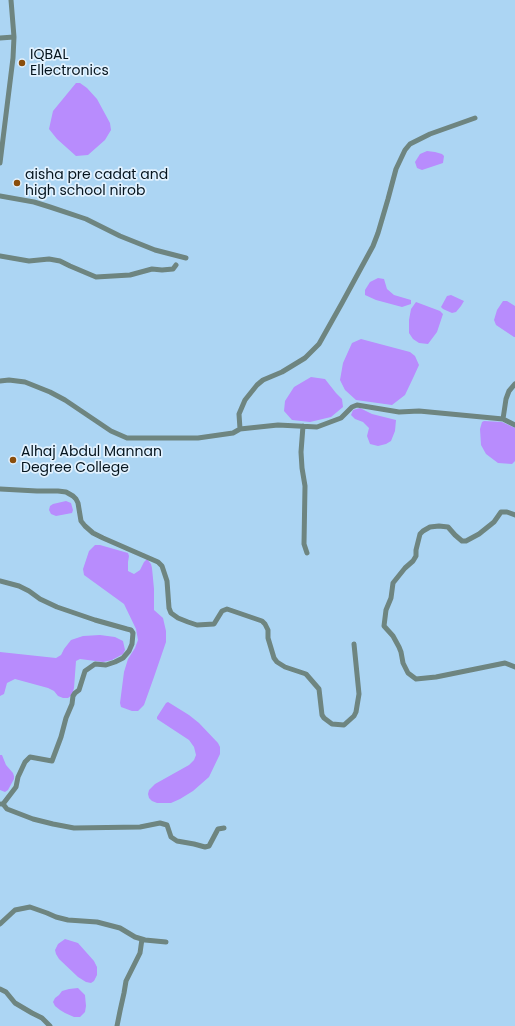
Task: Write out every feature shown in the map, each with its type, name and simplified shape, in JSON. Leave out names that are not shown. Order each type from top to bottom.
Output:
[{"type":"street","points":[[0,164],[13,58],[14,37],[11,0]]},
{"type":"street","points":[[0,38],[14,37]]},
{"type":"street","points":[[240,429],[239,414],[246,400],[257,384],[282,372],[305,358],[319,344],[373,246],[396,169],[405,150],[410,144],[430,134],[475,118]]},
{"type":"street","points":[[0,196],[34,202],[86,220],[155,250],[186,258]]},
{"type":"street","points":[[0,256],[29,261],[49,259],[60,261],[96,277],[130,274],[152,269],[173,269],[176,265]]},
{"type":"street","points":[[0,382],[9,380],[25,382],[50,392],[111,431],[127,438],[198,438],[233,433],[240,429],[278,424],[317,426],[341,418],[352,406],[357,405],[398,412],[419,411],[503,419],[515,425]]},
{"type":"street","points":[[503,419],[506,399],[509,391],[515,384]]},
{"type":"street","points":[[303,426],[301,452],[305,486],[304,544],[307,553]]},
{"type":"street","points":[[0,489],[58,491],[66,492],[73,496],[78,503],[81,521],[84,526],[93,533],[158,562],[162,566],[168,581],[169,608],[171,613],[178,618],[197,625],[214,624],[222,611],[226,609],[262,621],[268,630],[268,638],[274,658],[285,667],[306,674],[319,689],[322,715],[332,724],[344,725],[354,716],[356,712],[359,694],[354,644]]},
{"type":"street","points":[[515,514],[501,512],[494,522],[479,534],[462,541],[448,527],[430,527],[423,530],[420,534],[416,556],[393,582],[389,606],[386,610],[384,626],[393,636],[401,652],[402,663],[408,674],[416,679],[436,677],[505,663],[515,667]]},
{"type":"street","points":[[0,581],[19,586],[40,599],[57,607],[131,630],[133,633],[132,644],[129,651],[123,658],[106,665],[95,664],[85,671],[79,690],[73,696],[72,704],[52,762],[30,757],[25,762],[18,777],[16,787],[1,804],[7,809],[33,819],[74,828],[140,827],[160,823],[167,825],[171,837],[177,841],[205,847],[209,846],[218,829],[224,828]]},
{"type":"street","points":[[0,924],[15,910],[30,907],[68,920],[97,922],[120,928],[142,940],[166,942]]},
{"type":"street","points":[[117,1026],[126,981],[140,953],[142,940]]},
{"type":"street","points":[[0,989],[6,992],[15,1002],[42,1018],[50,1026]]},
{"type":"shaded area","points":[[76,83],[80,83],[87,88],[97,99],[110,123],[111,130],[105,140],[88,155],[76,156],[57,139],[49,129],[53,111]]},
{"type":"shaded area","points":[[427,151],[442,154],[444,156],[443,163],[422,170],[417,168],[415,162],[420,154]]},
{"type":"shaded area","points":[[378,278],[384,279],[387,289],[394,295],[411,300],[411,304],[402,307],[376,300],[365,295],[365,290],[370,282]]},
{"type":"shaded area","points":[[451,295],[464,301],[456,312],[452,313],[441,307],[447,296]]},
{"type":"shaded area","points":[[503,301],[507,301],[515,306],[515,337],[496,325],[494,320],[497,310]]},
{"type":"shaded area","points":[[416,302],[440,311],[443,314],[437,332],[428,344],[419,343],[413,339],[409,333],[411,309]]},
{"type":"shaded area","points":[[361,339],[410,352],[415,356],[419,365],[414,376],[405,395],[392,405],[356,400],[345,390],[340,380],[343,363],[352,343]]},
{"type":"shaded area","points":[[311,377],[325,379],[342,399],[343,407],[331,417],[310,422],[292,420],[284,411],[285,401],[294,387]]},
{"type":"shaded area","points":[[360,408],[372,414],[396,420],[395,431],[391,441],[378,446],[370,444],[367,436],[369,428],[363,422],[355,419],[351,415],[353,410]]},
{"type":"shaded area","points":[[482,422],[502,422],[515,428],[515,461],[512,464],[498,463],[486,454],[481,445],[480,429]]},
{"type":"shaded area","points":[[66,501],[71,503],[73,510],[72,513],[56,516],[51,514],[49,510],[50,506]]},
{"type":"shaded area","points":[[95,545],[128,553],[128,571],[134,574],[140,570],[147,559],[151,564],[154,589],[154,610],[163,618],[166,631],[166,642],[144,705],[138,711],[132,711],[121,707],[120,703],[124,672],[128,659],[138,640],[136,629],[124,604],[84,575],[83,569],[89,551]]},
{"type":"shaded area","points":[[100,635],[115,637],[123,641],[125,650],[123,654],[112,660],[103,662],[80,659],[76,661],[74,688],[72,695],[68,698],[58,696],[54,691],[48,688],[15,679],[7,683],[4,694],[0,696],[0,652],[56,658],[61,655],[71,640],[83,636]]},
{"type":"shaded area","points":[[168,702],[199,723],[218,743],[220,747],[220,754],[209,777],[193,791],[171,803],[157,803],[149,798],[149,790],[155,784],[189,765],[194,760],[196,755],[194,747],[189,740],[157,719]]},
{"type":"shaded area","points":[[0,755],[2,755],[6,765],[14,776],[8,790],[5,792],[0,790]]},
{"type":"shaded area","points":[[65,939],[78,943],[94,961],[97,967],[97,975],[91,983],[78,977],[59,959],[56,954],[55,950],[58,944]]},
{"type":"shaded area","points":[[78,988],[85,995],[86,1006],[85,1012],[80,1017],[74,1017],[60,1010],[53,1002],[62,991]]},
{"type":"place","name":"IQBAL Ellectronics","points":[[22,63]]},
{"type":"place","name":"aisha pre cadat and high school nirob","points":[[17,183]]},
{"type":"place","name":"Alhaj Abdul Mannan Degree College","points":[[13,460]]}]
